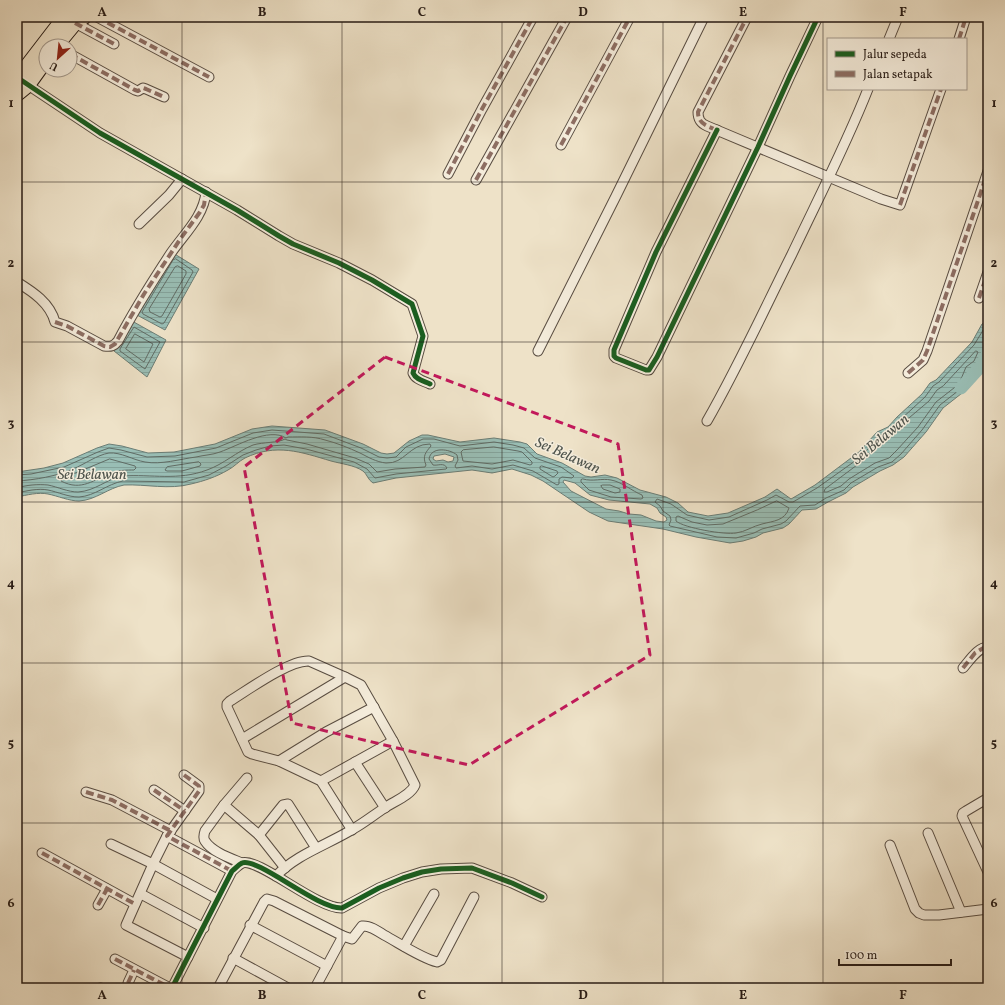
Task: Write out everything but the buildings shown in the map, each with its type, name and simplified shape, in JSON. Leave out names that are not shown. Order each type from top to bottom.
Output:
[{"type":"main road","points":[[62,38],[75,19]]},
{"type":"main road","points":[[20,84],[60,23],[75,19]]},
{"type":"main road","points":[[20,84],[38,67]]},
{"type":"street","points":[[97,17],[209,77]]},
{"type":"street","points":[[448,174],[533,17]]},
{"type":"street","points":[[476,180],[567,17]]},
{"type":"street","points":[[561,145],[630,17]]},
{"type":"street","points":[[538,351],[704,17]]},
{"type":"street","points":[[747,17],[698,112],[702,124],[881,199],[900,205],[941,90]]},
{"type":"street","points":[[717,130],[656,252],[614,350],[614,356],[618,359],[646,370],[652,368],[758,147],[818,17]]},
{"type":"street","points":[[889,38],[898,17]]},
{"type":"street","points":[[959,38],[966,17]]},
{"type":"street","points":[[75,19],[114,44]]},
{"type":"street","points":[[78,58],[135,90],[138,91],[146,88],[164,97]]},
{"type":"street","points":[[20,84],[100,133],[206,192],[293,244],[339,263],[372,280],[412,304],[423,336],[413,373],[418,379],[430,384]]},
{"type":"street","points":[[707,421],[732,375],[855,124],[868,90]]},
{"type":"street","points":[[908,373],[923,360],[927,351],[988,171]]},
{"type":"street","points":[[139,224],[161,204],[182,179]]},
{"type":"street","points":[[17,282],[45,304],[50,310],[55,322],[67,326],[104,346],[115,344],[144,294],[200,212],[204,205],[206,192]]},
{"type":"street","points":[[978,298],[988,272]]},
{"type":"street","points":[[963,668],[975,653],[982,648],[988,647]]},
{"type":"street","points":[[276,876],[285,868],[316,848],[352,830],[412,790],[415,785],[393,741],[361,685],[345,676],[309,661],[302,661],[281,670],[228,704],[227,707],[248,752],[279,761],[321,781],[352,830]]},
{"type":"street","points":[[242,739],[345,676]]},
{"type":"street","points":[[279,761],[326,732],[374,707]]},
{"type":"street","points":[[321,781],[393,741]]},
{"type":"street","points":[[355,762],[384,808]]},
{"type":"street","points":[[184,774],[199,786],[199,791],[169,833],[153,864],[126,925],[188,957]]},
{"type":"street","points":[[247,778],[224,805],[205,831],[205,841],[217,851],[242,863],[248,863],[276,876],[315,899],[337,908],[342,908],[379,888],[403,878],[441,868],[472,868],[542,897]]},
{"type":"street","points":[[154,790],[185,811]]},
{"type":"street","points":[[86,792],[112,800],[232,871]]},
{"type":"street","points":[[988,798],[963,813],[962,816],[988,872]]},
{"type":"street","points":[[259,835],[284,805],[288,804],[316,848]]},
{"type":"street","points":[[224,805],[259,835],[285,868]]},
{"type":"street","points":[[928,833],[961,912]]},
{"type":"street","points":[[111,844],[153,864],[216,899]]},
{"type":"street","points":[[890,845],[915,909],[918,913],[924,915],[939,915],[988,909]]},
{"type":"street","points":[[42,853],[135,904]]},
{"type":"street","points":[[115,959],[171,988],[204,928],[216,899],[232,871],[242,863]]},
{"type":"street","points":[[98,905],[107,889]]},
{"type":"street","points":[[141,894],[204,928]]},
{"type":"street","points":[[404,946],[434,894]]},
{"type":"street","points":[[218,988],[250,925],[264,902],[267,900],[274,901],[343,936],[352,939],[362,926],[364,925],[373,928],[404,946],[437,962],[441,960],[474,897]]},
{"type":"street","points":[[250,925],[327,966]]},
{"type":"street","points":[[315,988],[343,936]]},
{"type":"street","points":[[233,958],[288,988]]},
{"type":"street","points":[[128,983],[134,970]]},
{"type":"highlighted area","points":[[385,357],[618,444],[650,655],[469,765],[292,723],[244,467]]},
{"type":"water","points":[[173,253],[199,269],[165,330],[135,314]]},
{"type":"water","points":[[132,321],[166,340],[147,377],[114,351]]},
{"type":"water","name":"Sei Belawan","points":[[988,321],[988,356],[982,367],[974,372],[966,390],[943,408],[926,432],[904,457],[893,465],[853,487],[846,493],[816,509],[802,510],[789,524],[783,528],[763,533],[743,541],[730,543],[663,529],[608,521],[589,512],[543,481],[531,475],[512,469],[492,473],[472,470],[396,478],[373,483],[363,471],[356,467],[288,450],[256,453],[214,477],[183,486],[166,487],[124,485],[79,501],[44,493],[17,497],[17,472],[44,468],[63,463],[109,444],[148,453],[174,452],[215,444],[252,429],[272,426],[325,430],[363,444],[381,453],[387,454],[394,453],[409,441],[422,435],[460,442],[494,438],[520,442],[527,444],[537,454],[562,463],[585,476],[591,477],[605,475],[617,478],[640,490],[666,497],[678,503],[688,512],[708,516],[728,513],[765,497],[777,489],[791,499],[815,485],[859,452],[877,432],[888,427],[972,342],[982,324]],"holes":[[[445,454],[454,457],[453,461],[436,461],[433,459],[434,456]],[[564,480],[575,483],[590,495],[609,500],[650,504],[657,508],[667,520],[664,522],[656,521],[641,515],[606,509],[571,491],[563,482]]]},
{"type":"waterway","name":"Sei Belawan","points":[[961,388],[981,366],[988,353]]},
{"type":"marked path","points":[[97,17],[209,77]]},
{"type":"marked path","points":[[448,174],[533,17]]},
{"type":"marked path","points":[[476,180],[567,17]]},
{"type":"marked path","points":[[561,145],[630,17]]},
{"type":"marked path","points":[[717,130],[701,122],[698,112],[747,17]]},
{"type":"marked path","points":[[959,38],[966,17]]},
{"type":"marked path","points":[[75,23],[114,44]]},
{"type":"marked path","points":[[78,58],[135,90],[138,91],[143,88],[164,97]]},
{"type":"marked path","points":[[900,205],[941,90]]},
{"type":"marked path","points":[[908,373],[923,360],[927,351],[988,171]]},
{"type":"marked path","points":[[55,322],[67,326],[104,346],[110,347],[115,344],[144,294],[200,212],[204,205],[206,192]]},
{"type":"marked path","points":[[979,298],[988,272]]},
{"type":"marked path","points":[[963,668],[975,653],[987,646]]},
{"type":"marked path","points":[[184,775],[199,786],[199,791],[167,836],[232,871]]},
{"type":"marked path","points":[[154,790],[185,811]]},
{"type":"marked path","points":[[86,792],[112,800],[171,831]]},
{"type":"marked path","points":[[42,853],[135,904]]},
{"type":"marked path","points":[[98,905],[107,889]]},
{"type":"marked path","points":[[115,959],[170,988]]},
{"type":"marked path","points":[[128,983],[134,970]]},
{"type":"cycle path","points":[[717,130],[656,252],[614,350],[614,356],[616,358],[646,370],[649,370],[657,357],[758,147],[818,17]]},
{"type":"cycle path","points":[[18,78],[100,133],[237,210],[279,236],[293,244],[339,263],[372,280],[412,304],[423,336],[413,373],[418,379],[430,384]]},
{"type":"cycle path","points":[[172,988],[232,871],[242,863],[250,863],[261,868],[318,901],[342,908],[379,888],[403,878],[422,872],[441,869],[472,868],[512,883],[542,897]]}]
